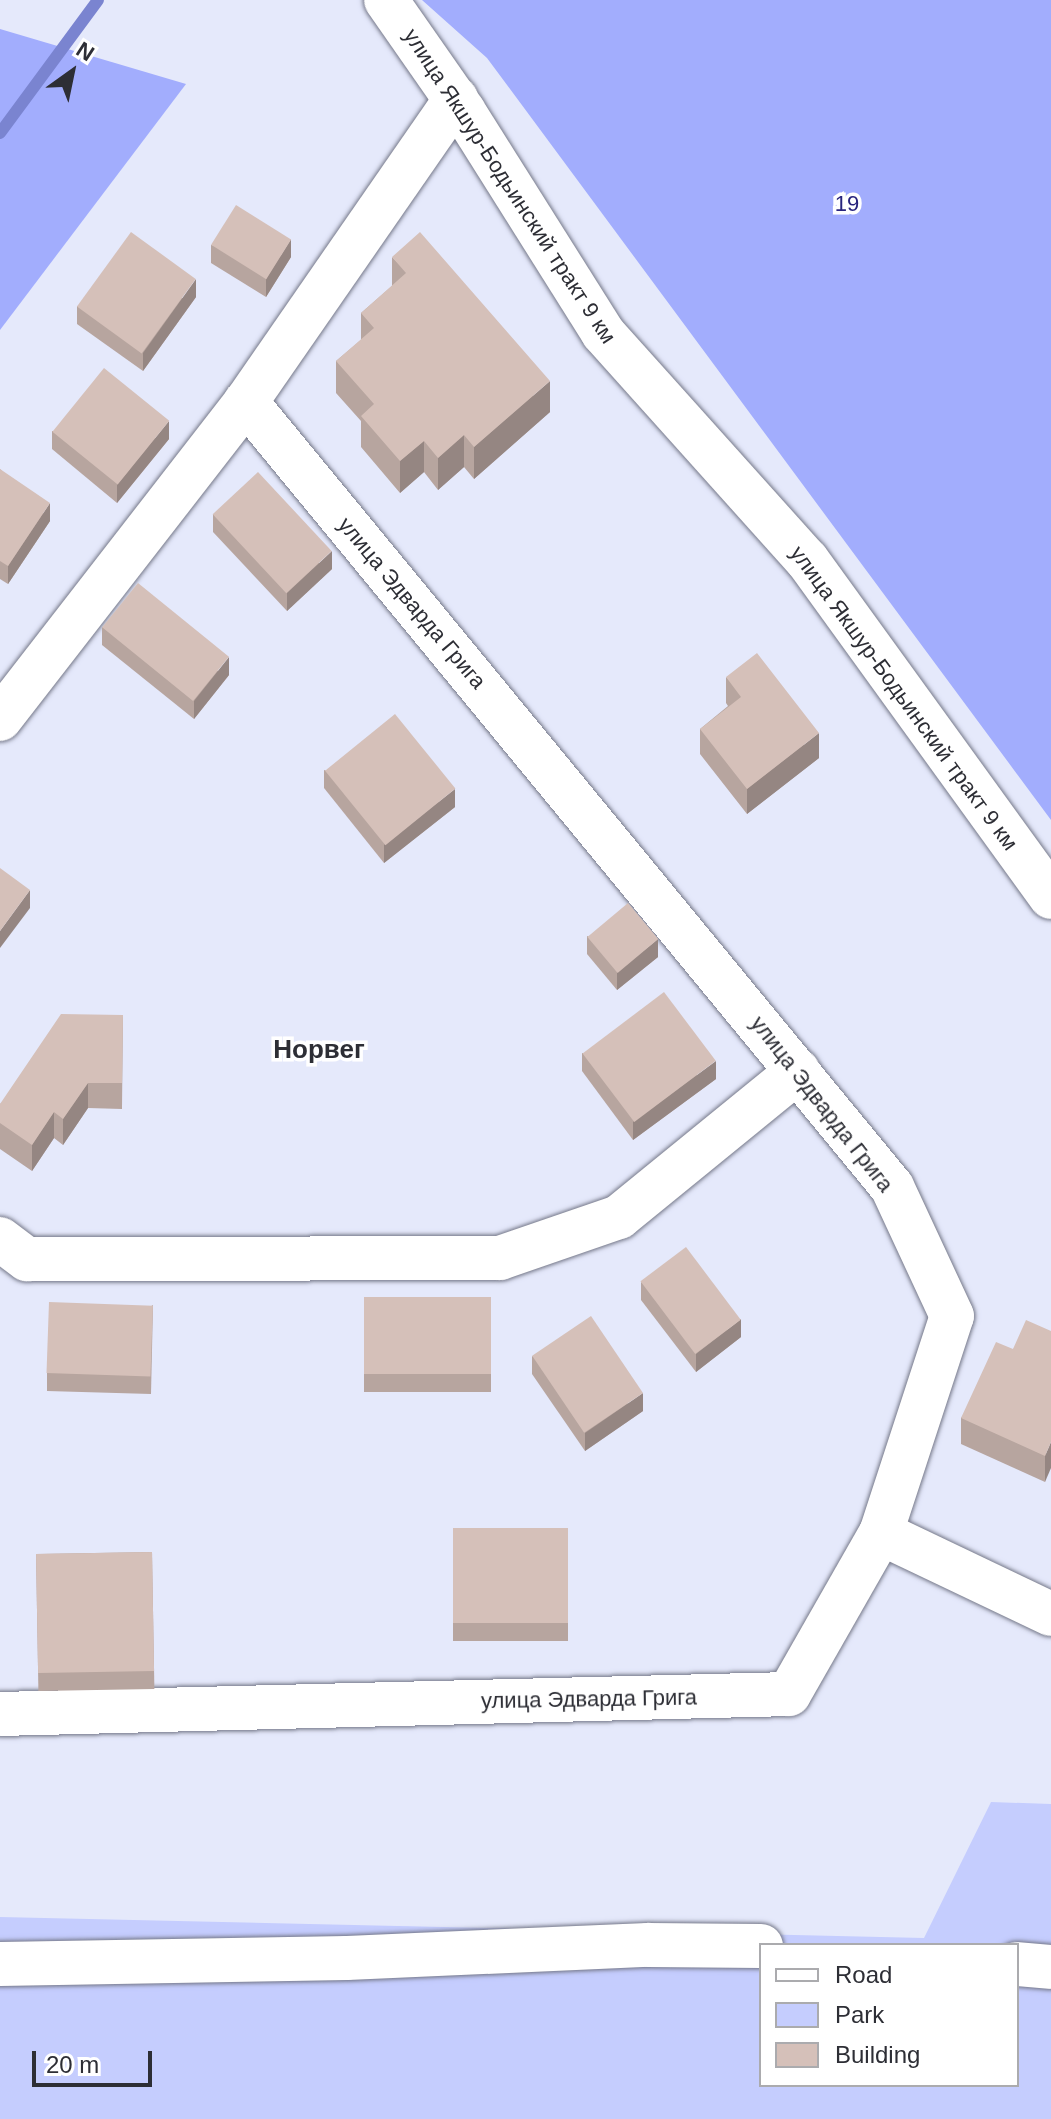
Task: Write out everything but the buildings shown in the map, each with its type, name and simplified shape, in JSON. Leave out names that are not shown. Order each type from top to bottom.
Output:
[{"type":"street","name":"улица Якшур-Бодьинский тракт 9 км","points":[[386,0],[456,99],[603,333],[807,560],[1051,897]]},
{"type":"street","points":[[0,719],[246,402],[456,99]]},
{"type":"street","name":"улица Эдварда Грига","points":[[0,1714],[789,1694],[881,1533],[952,1316],[892,1187],[246,402]]},
{"type":"street","points":[[0,1239],[27,1259],[500,1258],[619,1217],[798,1071]]},
{"type":"street","points":[[881,1533],[1051,1614]]},
{"type":"street","points":[[0,1964],[347,1958],[648,1945],[759,1946]]},
{"type":"street","points":[[1019,1964],[1051,1967]]},
{"type":"green space","name":"19","points":[[422,0],[1051,0],[1051,820],[487,58]]},
{"type":"green space","points":[[0,29],[186,84],[0,330]]},
{"type":"green space","points":[[991,1802],[1051,1804],[1051,2119],[0,2119],[0,1917],[924,1938]]},
{"type":"waterway","points":[[0,133],[98,0]]},
{"type":"district","name":"Норвег","points":[[319,1050]]}]
